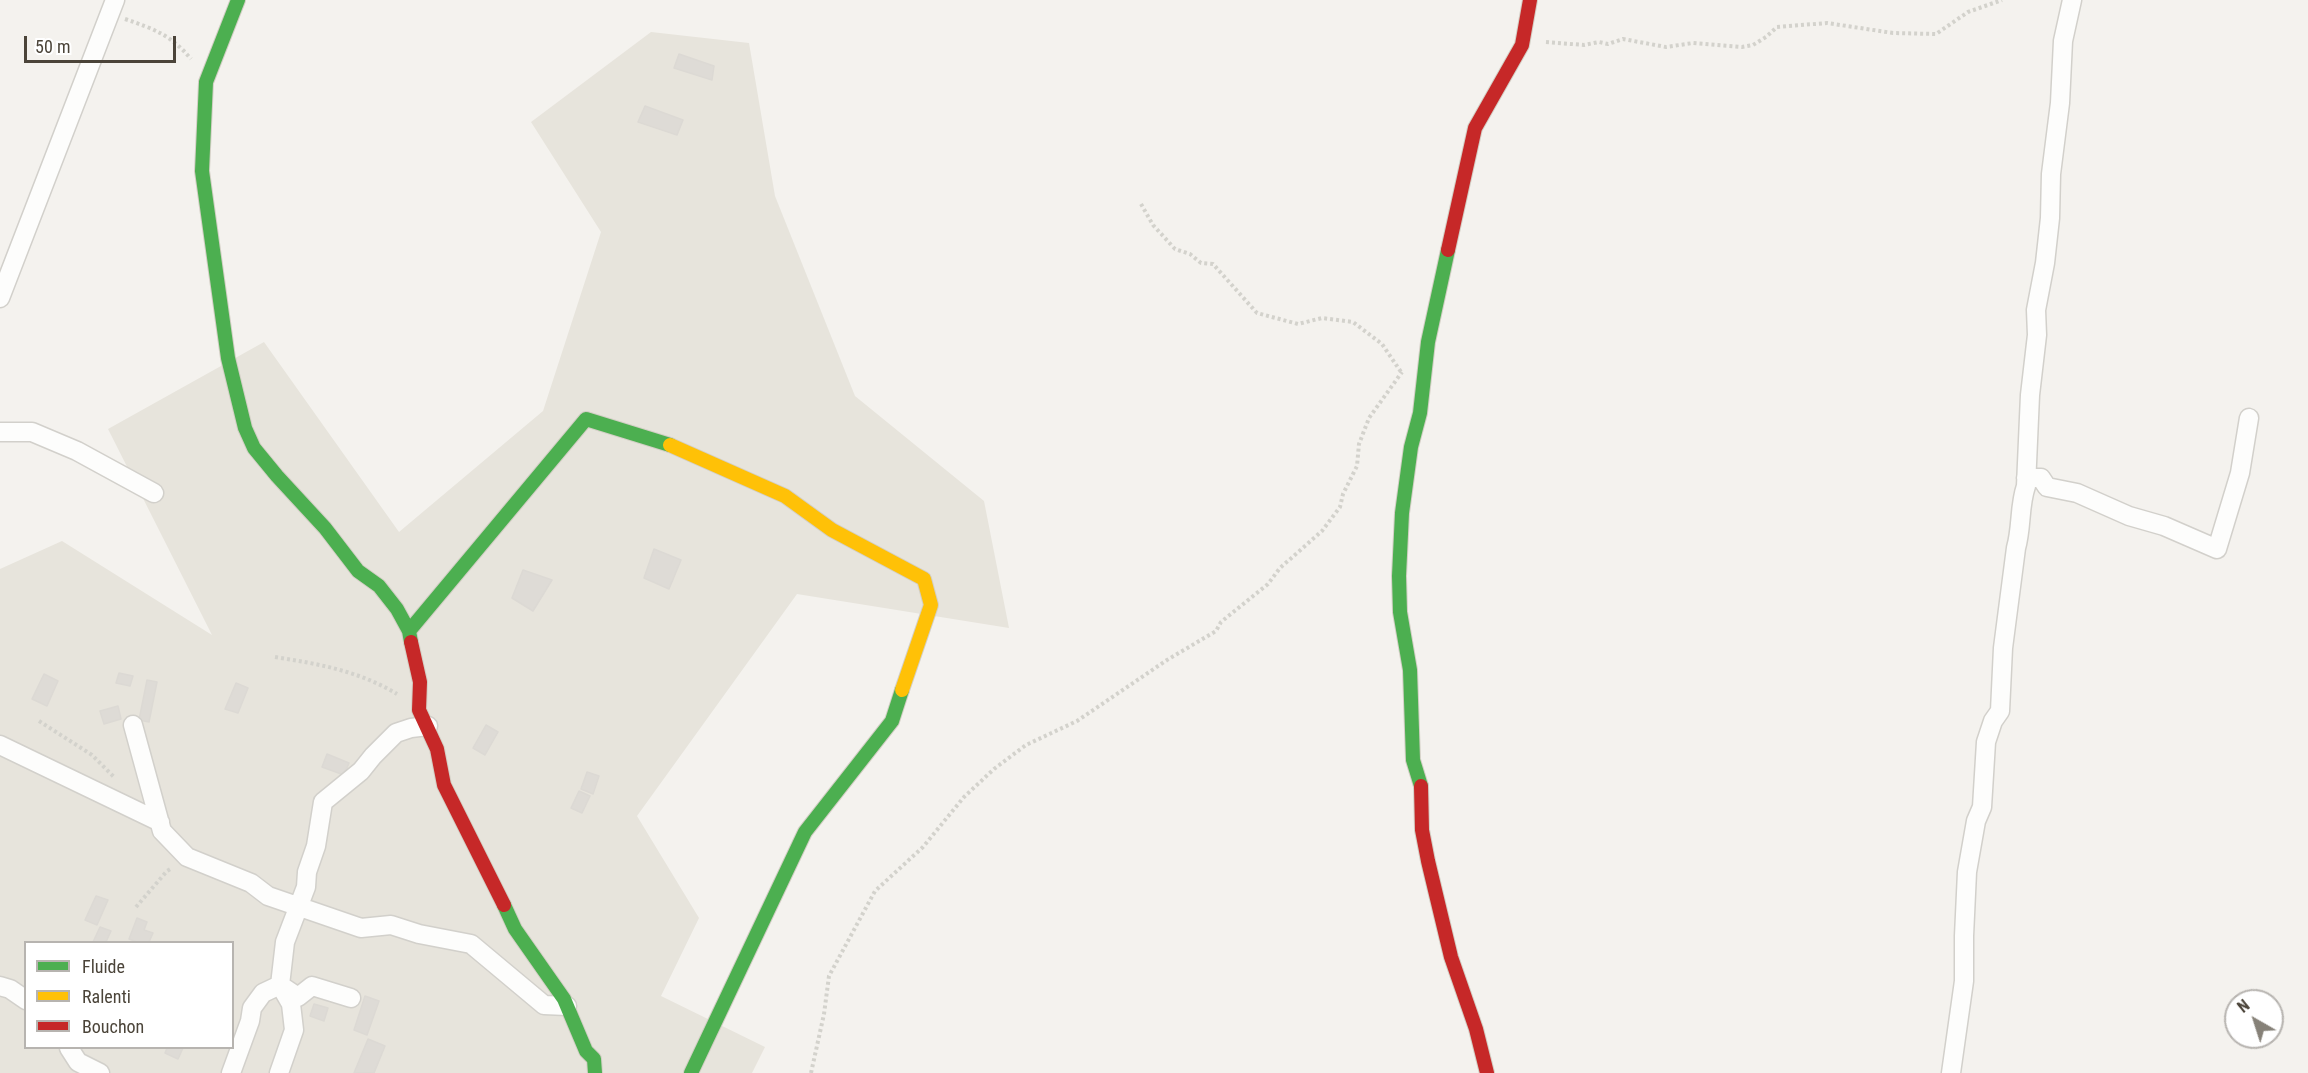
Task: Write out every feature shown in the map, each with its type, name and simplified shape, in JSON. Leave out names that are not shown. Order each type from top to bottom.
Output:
[{"type":"street","points":[[238,0],[206,82],[202,171],[218,273],[228,358],[245,428],[254,448],[326,528],[333,541],[358,571],[379,586],[397,609],[410,632],[420,682],[424,718],[437,750],[444,785],[510,919],[564,999],[586,1051],[594,1059],[595,1073]]},
{"type":"street","points":[[1487,1073],[1476,1029],[1451,957],[1422,830],[1420,782],[1413,760],[1410,670],[1400,612],[1399,576],[1402,513],[1412,447],[1420,413],[1428,342],[1474,128],[1502,86],[1522,45],[1530,0]]},
{"type":"street","points":[[1951,1073],[1964,981],[1968,862],[1976,822],[1982,807],[1986,742],[1993,721],[2000,711],[2003,648],[2016,548],[2021,532],[2030,396],[2037,335],[2036,310],[2045,263],[2050,218],[2050,174],[2060,103],[2063,41],[2072,0]]},
{"type":"street","points":[[0,298],[113,4]]},
{"type":"street","points":[[2026,478],[2041,478],[2047,487],[2077,493],[2129,516],[2164,526],[2217,549],[2237,482],[2249,418]]},
{"type":"street","points":[[410,632],[586,419],[683,449],[785,496],[832,530],[924,579],[931,605],[892,721],[805,832],[691,1073]]},
{"type":"street","points":[[0,432],[32,432],[78,451],[154,493]]},
{"type":"street","points":[[279,1073],[294,1030],[291,1004],[280,985],[285,942],[306,888],[307,872],[316,846],[324,802],[361,771],[396,734],[411,728],[424,718]]},
{"type":"street","points":[[133,725],[162,831],[187,857],[252,883],[268,896],[291,927]]},
{"type":"street","points":[[0,745],[160,822]]},
{"type":"street","points":[[268,896],[361,928],[391,925],[419,934],[471,944],[544,1005],[567,1006]]},
{"type":"street","points":[[280,985],[298,997],[312,986],[351,998]]},
{"type":"street","points":[[231,1073],[250,1021],[252,1008],[263,993],[280,985]]},
{"type":"street","points":[[0,986],[10,989],[24,999]]},
{"type":"street","points":[[70,1049],[78,1062],[100,1073]]},
{"type":"path","points":[[1522,45],[1530,41],[1563,45],[1599,42],[1608,44],[1623,39],[1666,47],[1693,43],[1742,47],[1760,41],[1777,27],[1827,23],[1893,33],[1936,34],[1968,12],[2002,0]]},
{"type":"path","points":[[113,4],[124,18],[158,30],[174,40],[194,63],[206,82]]},
{"type":"path","points":[[1141,204],[1154,225],[1175,249],[1190,254],[1201,263],[1213,264],[1257,313],[1298,324],[1322,318],[1353,322],[1382,344],[1402,372]]},
{"type":"path","points":[[811,1073],[824,1014],[829,976],[875,891],[923,847],[964,797],[988,774],[1026,746],[1077,721],[1167,660],[1216,631],[1221,622],[1268,584],[1280,568],[1322,531],[1340,507],[1343,494],[1357,466],[1359,444],[1369,418],[1408,365]]},
{"type":"path","points":[[275,657],[363,676],[391,690],[424,718]]},
{"type":"path","points":[[39,721],[92,755],[120,783]]},
{"type":"path","points":[[136,907],[167,871],[187,857]]},
{"type":"shaded area","points":[[651,32],[749,43],[775,196],[855,396],[984,501],[1009,628],[797,594],[637,816],[699,918],[661,996],[765,1047],[752,1073],[0,1073],[0,569],[62,541],[212,635],[108,429],[264,342],[399,532],[543,411],[601,232],[531,122]]},
{"type":"building","points":[[679,54],[714,66],[712,80],[674,68]]},
{"type":"building","points":[[645,106],[683,120],[677,135],[638,122]]},
{"type":"building","points":[[654,549],[681,560],[669,589],[644,578]]},
{"type":"building","points":[[523,570],[552,580],[533,611],[512,598]]},
{"type":"building","points":[[119,673],[133,676],[130,686],[116,683]]},
{"type":"building","points":[[44,674],[58,681],[47,706],[32,699]]},
{"type":"building","points":[[147,680],[157,682],[149,722],[139,720]]},
{"type":"building","points":[[236,683],[248,688],[238,713],[225,709]]},
{"type":"building","points":[[118,706],[121,719],[104,724],[100,711]]},
{"type":"building","points":[[486,725],[498,732],[485,755],[473,748]]},
{"type":"building","points":[[327,754],[349,763],[344,775],[322,767]]},
{"type":"building","points":[[587,772],[599,776],[593,794],[581,789]]},
{"type":"building","points":[[579,791],[590,796],[582,813],[571,808]]},
{"type":"building","points":[[96,896],[108,900],[97,925],[85,920]]},
{"type":"building","points":[[137,918],[147,922],[144,930],[153,933],[149,941],[129,939]]},
{"type":"building","points":[[100,927],[111,931],[106,941],[93,941]]},
{"type":"building","points":[[365,996],[379,1001],[367,1035],[354,1030]]},
{"type":"building","points":[[314,1004],[328,1008],[324,1021],[310,1016]]},
{"type":"building","points":[[368,1039],[385,1046],[374,1073],[354,1073]]},
{"type":"building","points":[[167,1049],[183,1049],[178,1059],[165,1053]]},
{"type":"traffic: fast","points":[[238,0],[206,82],[202,171],[228,358],[245,428],[254,448],[277,476],[325,528],[358,571],[379,586],[397,609],[409,631],[411,642]]},
{"type":"traffic: fast","points":[[1421,786],[1413,760],[1410,670],[1400,612],[1402,513],[1411,447],[1420,413],[1428,342],[1448,250]]},
{"type":"traffic: fast","points":[[409,631],[586,419],[670,445]]},
{"type":"traffic: fast","points":[[691,1073],[805,832],[892,721],[902,690]]},
{"type":"traffic: fast","points":[[504,905],[515,929],[564,999],[586,1051],[594,1059],[595,1073]]},
{"type":"traffic: slow","points":[[670,445],[785,496],[832,530],[924,579],[931,605],[902,690]]},
{"type":"traffic: jam","points":[[1448,250],[1475,128],[1522,45],[1530,0]]},
{"type":"traffic: jam","points":[[411,642],[420,682],[419,710],[437,749],[444,785],[504,905]]},
{"type":"traffic: jam","points":[[1421,786],[1422,830],[1428,861],[1451,957],[1476,1029],[1487,1073]]}]
